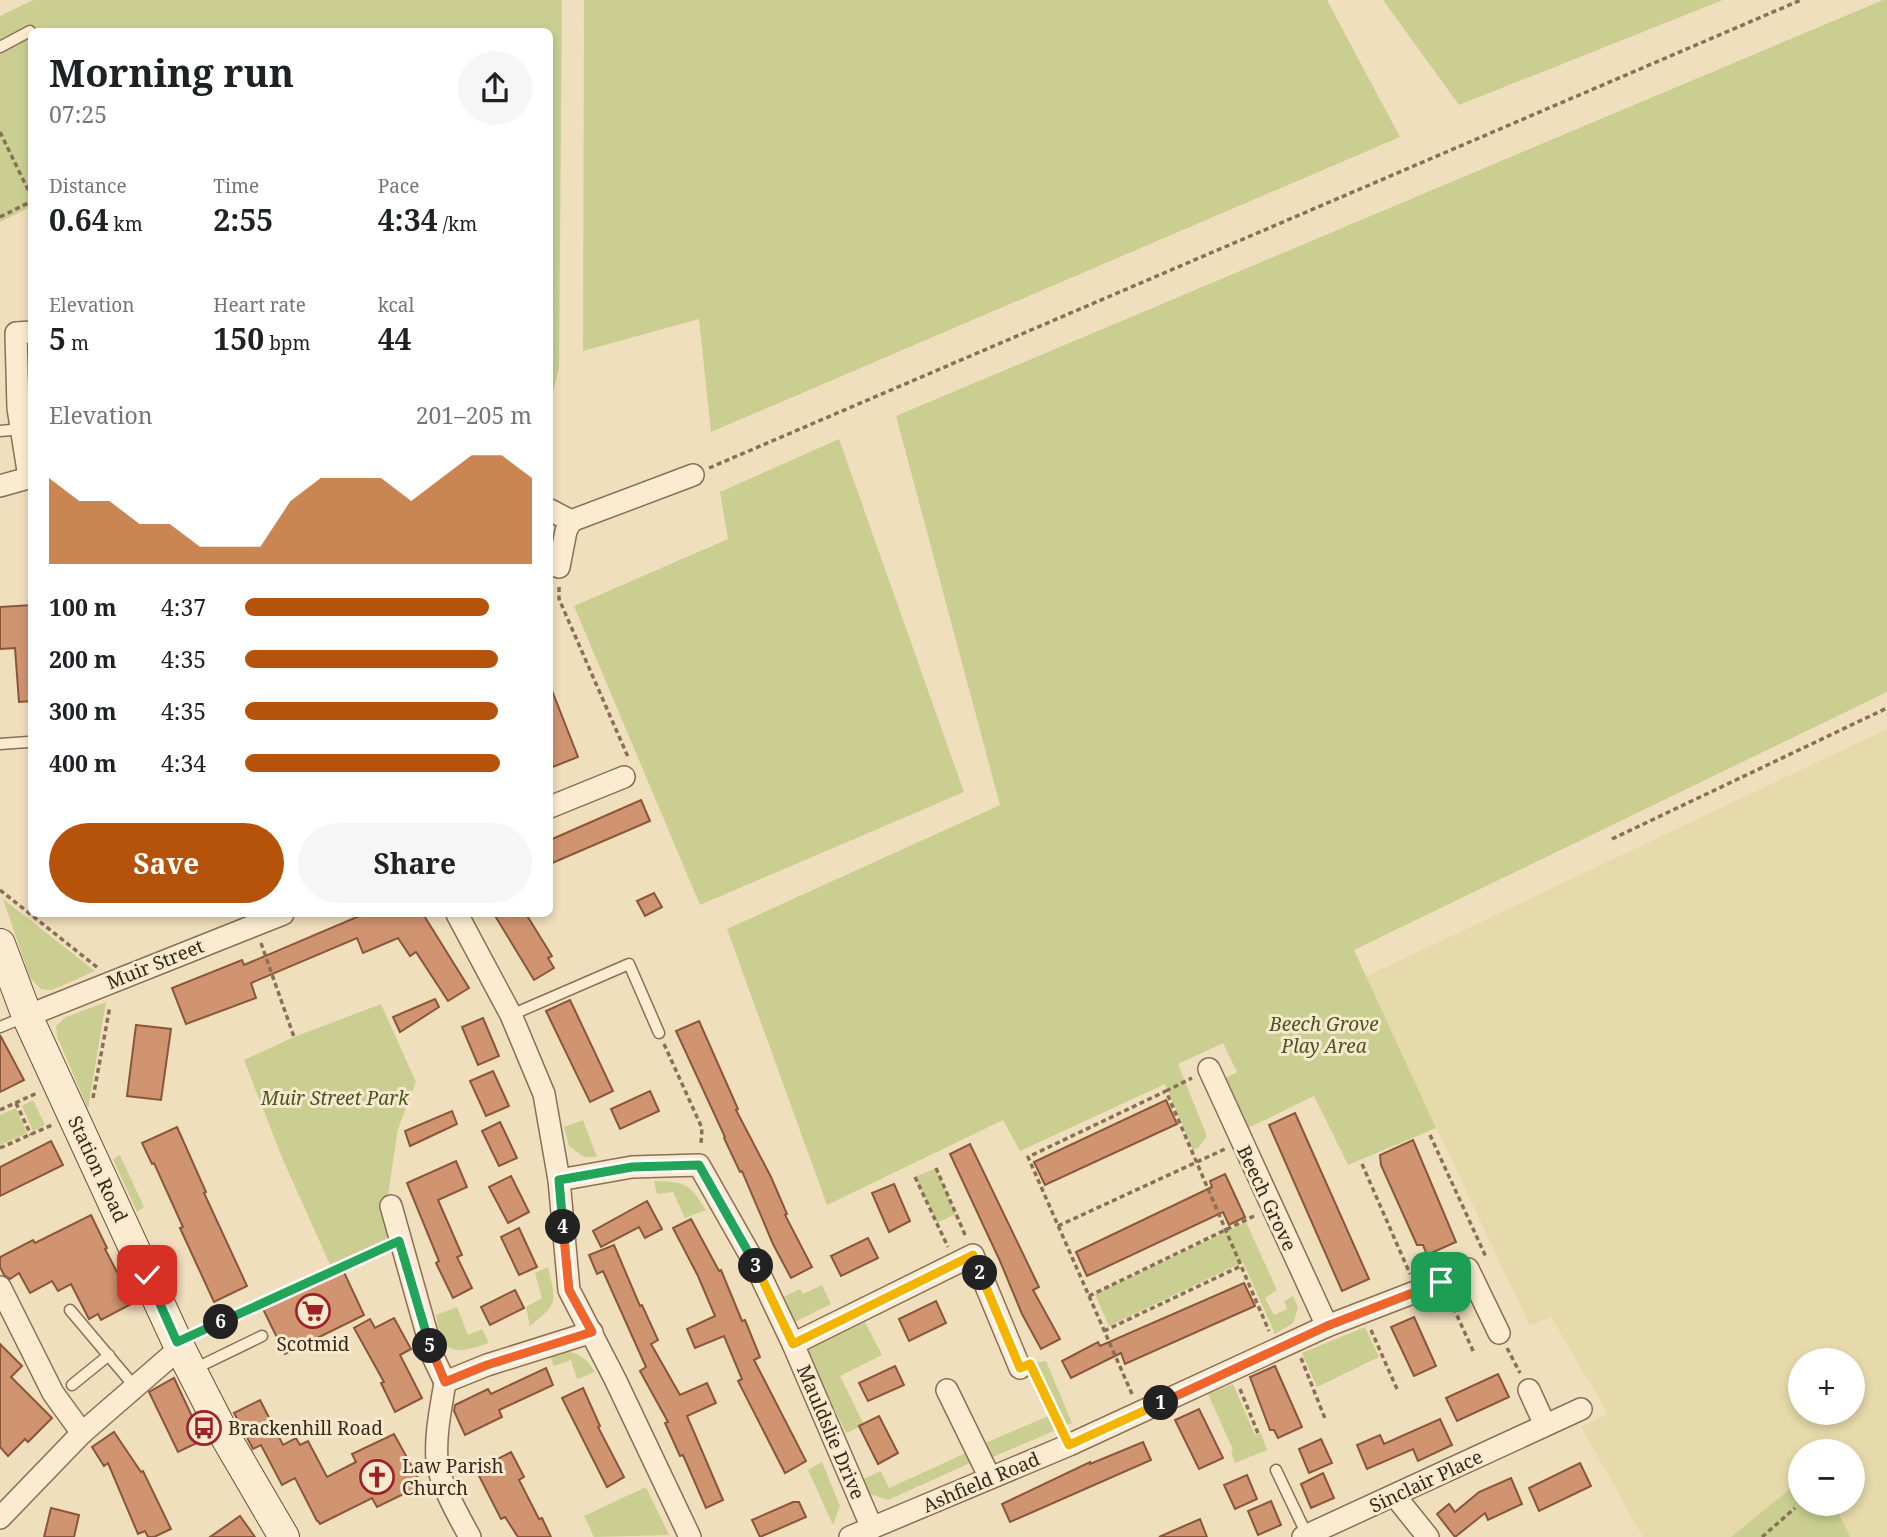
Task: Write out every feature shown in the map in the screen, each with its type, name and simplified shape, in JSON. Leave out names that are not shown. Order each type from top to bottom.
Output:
[{"type":"main road","name":"Station Road","points":[[0,944],[14,1021],[58,1083],[83,1108],[183,1353],[225,1436],[284,1537]]},
{"type":"street","points":[[16,332],[18,408],[11,430],[28,472]]},
{"type":"street","points":[[559,567],[566,531],[571,521],[694,475]]},
{"type":"street","points":[[0,486],[28,478]]},
{"type":"street","points":[[553,512],[571,521]]},
{"type":"street","points":[[553,806],[624,777]]},
{"type":"street","name":"Muir Street","points":[[14,1021],[275,917]]},
{"type":"street","points":[[459,917],[511,1015],[544,1094],[559,1180],[569,1290],[592,1332],[690,1537]]},
{"type":"street","name":"Beech Grove","points":[[1209,1069],[1327,1326]]},
{"type":"street","points":[[559,1180],[632,1167],[699,1165]]},
{"type":"street","name":"Mauldslie Drive","points":[[699,1165],[754,1262],[793,1344],[872,1528]]},
{"type":"street","points":[[391,1206],[434,1359],[445,1382],[437,1430],[437,1463],[453,1506],[470,1537]]},
{"type":"street","points":[[793,1344],[965,1260],[1020,1368]]},
{"type":"street","points":[[1468,1269],[1499,1333]]},
{"type":"street","name":"Ashfield Road","points":[[850,1537],[1069,1445],[1327,1326],[1468,1269]]},
{"type":"street","points":[[0,1287],[53,1394],[82,1433]]},
{"type":"street","points":[[445,1382],[487,1365],[592,1332]]},
{"type":"street","points":[[0,1518],[82,1433],[135,1387],[183,1353]]},
{"type":"street","points":[[947,1390],[990,1478]]},
{"type":"street","points":[[1529,1390],[1545,1425]]},
{"type":"street","name":"Sinclair Place","points":[[1305,1536],[1581,1409]]},
{"type":"street","points":[[1395,1496],[1428,1537]]},
{"type":"lane","points":[[0,47],[28,32]]},
{"type":"lane","points":[[0,744],[28,742]]},
{"type":"lane","points":[[511,1015],[629,964],[659,1033]]},
{"type":"lane","points":[[70,1310],[135,1387]]},
{"type":"lane","points":[[183,1353],[262,1336]]},
{"type":"lane","points":[[72,1385],[109,1355]]},
{"type":"lane","name":"Sinclair Place","points":[[1276,1470],[1305,1536]]},
{"type":"path","points":[[694,475],[1801,0]]},
{"type":"path","points":[[0,132],[28,191]]},
{"type":"path","points":[[0,217],[28,201]]},
{"type":"path","points":[[559,567],[559,600],[629,760],[624,777]]},
{"type":"path","points":[[1612,839],[1887,708]]},
{"type":"path","points":[[0,890],[28,912]]},
{"type":"path","points":[[0,1148],[83,1108],[114,981],[34,917]]},
{"type":"path","points":[[255,925],[294,1037]]},
{"type":"path","points":[[659,1033],[702,1128],[699,1165]]},
{"type":"path","points":[[1140,1413],[1028,1157],[1209,1069]]},
{"type":"path","points":[[0,1111],[58,1083]]},
{"type":"path","points":[[1166,1090],[1241,1266],[1326,1421]]},
{"type":"path","points":[[16,1103],[30,1135]]},
{"type":"path","points":[[1430,1135],[1486,1258],[1468,1269]]},
{"type":"path","points":[[1058,1226],[1241,1142]]},
{"type":"path","points":[[1362,1164],[1418,1291]]},
{"type":"path","points":[[936,1168],[965,1260]]},
{"type":"path","points":[[915,1177],[965,1260]]},
{"type":"path","points":[[1089,1296],[1272,1209]]},
{"type":"path","points":[[183,1353],[399,1241]]},
{"type":"path","points":[[1104,1331],[1241,1266]]},
{"type":"path","points":[[1441,1282],[1474,1353]]},
{"type":"path","points":[[1363,1312],[1397,1389]]},
{"type":"path","points":[[1499,1333],[1529,1390]]},
{"type":"path","points":[[1020,1368],[1030,1364],[1069,1445]]},
{"type":"path","points":[[1232,1370],[1258,1433]]},
{"type":"path","points":[[1762,1537],[1788,1514]]},
{"type":"shaded area","points":[[1887,729],[1887,1537],[1850,1537],[1840,1516],[1865,1516],[1865,1439],[1788,1439],[1788,1491],[1731,1537],[1643,1537],[1581,1427],[1608,1414],[1551,1317],[1530,1326],[1365,977]]},
{"type":"green space","points":[[33,0],[562,0],[559,368],[553,392],[553,28],[28,28],[28,208],[0,222],[0,16]]},
{"type":"green space","points":[[584,0],[1327,0],[1400,137],[711,432],[699,319],[583,351]]},
{"type":"green space","points":[[1383,0],[1723,0],[1459,105]]},
{"type":"green space","name":"Beech Grove Play Area","points":[[1887,0],[1887,692],[1354,950],[1436,1128],[1348,1165],[1314,1096],[1246,1129],[1223,1079],[1237,1072],[1223,1043],[1178,1064],[1207,1136],[1199,1147],[1193,1150],[1165,1084],[1020,1151],[1003,1120],[827,1205],[727,929],[1000,805],[896,416]]},
{"type":"green space","points":[[839,439],[964,792],[700,905],[574,606],[728,539],[720,492]]},
{"type":"green space","points":[[3,899],[95,971],[52,990],[41,989],[30,978]]},
{"type":"green space","points":[[106,1002],[88,1109],[57,1036],[56,1026],[66,1017]]},
{"type":"green space","name":"Muir Street Park","points":[[381,1004],[416,1082],[398,1129],[386,1208],[390,1242],[332,1269],[283,1160],[244,1060],[294,1037]]},
{"type":"green space","points":[[33,1100],[45,1125],[33,1131],[22,1106]]},
{"type":"green space","points":[[16,1108],[27,1133],[0,1145],[0,1115]]},
{"type":"green space","points":[[583,1120],[597,1157],[584,1157],[569,1146],[564,1127]]},
{"type":"green space","points":[[120,1155],[144,1207],[137,1212],[113,1159]]},
{"type":"green space","points":[[936,1168],[956,1214],[937,1223],[915,1177]]},
{"type":"green space","points":[[654,1181],[686,1186],[706,1210],[685,1218],[673,1192],[657,1194]]},
{"type":"green space","points":[[1246,1222],[1277,1290],[1265,1298],[1274,1315],[1287,1309],[1284,1301],[1293,1296],[1298,1308],[1293,1323],[1275,1334],[1243,1262],[1109,1326],[1095,1294]]},
{"type":"green space","points":[[548,1267],[553,1301],[546,1312],[530,1326],[526,1307],[542,1298],[535,1273]]},
{"type":"green space","points":[[822,1285],[831,1304],[795,1322],[783,1297],[800,1289],[803,1294]]},
{"type":"green space","points":[[457,1307],[468,1335],[482,1329],[489,1343],[458,1350],[446,1345],[436,1315]]},
{"type":"green space","points":[[865,1322],[882,1355],[840,1376],[864,1425],[846,1433],[806,1351]]},
{"type":"green space","points":[[1365,1327],[1379,1357],[1317,1387],[1302,1353]]},
{"type":"green space","points":[[558,1350],[580,1356],[595,1372],[577,1379],[571,1360],[554,1366],[548,1351]]},
{"type":"green space","points":[[1046,1361],[1072,1423],[991,1458],[985,1443],[1053,1414],[1030,1364]]},
{"type":"green space","points":[[1233,1384],[1255,1435],[1261,1433],[1267,1450],[1235,1463],[1231,1452],[1233,1450],[1208,1394]]},
{"type":"green space","points":[[966,1453],[970,1463],[888,1500],[870,1494],[863,1479],[881,1471],[889,1488]]},
{"type":"green space","points":[[822,1462],[840,1506],[833,1525],[808,1470]]},
{"type":"green space","points":[[646,1487],[669,1535],[594,1537],[584,1516]]},
{"type":"green space","points":[[1788,1491],[1788,1516],[1840,1516],[1850,1537],[1731,1537]]},
{"type":"building","points":[[28,605],[28,701],[19,702],[15,648],[0,649],[0,607]]},
{"type":"building","points":[[553,693],[578,757],[553,767]]},
{"type":"building","points":[[641,800],[650,821],[553,863],[553,839]]},
{"type":"building","points":[[654,893],[662,907],[645,916],[637,901]]},
{"type":"building","points":[[357,917],[425,917],[469,988],[448,1001],[416,952],[410,956],[398,938],[363,953],[357,938],[251,983],[256,998],[186,1024],[172,988],[242,960],[244,965]]},
{"type":"building","points":[[496,917],[528,917],[552,956],[548,958],[554,968],[534,980]]},
{"type":"building","points":[[435,999],[439,1007],[400,1032],[393,1017]]},
{"type":"building","points":[[570,1000],[613,1091],[590,1102],[546,1011]]},
{"type":"building","points":[[483,1018],[499,1056],[478,1065],[462,1027]]},
{"type":"building","points":[[699,1021],[738,1109],[736,1110],[771,1177],[787,1214],[785,1215],[812,1267],[791,1278],[676,1031]]},
{"type":"building","points":[[136,1025],[171,1029],[161,1100],[127,1096]]},
{"type":"building","points":[[0,1035],[24,1080],[0,1092]]},
{"type":"building","points":[[493,1071],[509,1106],[486,1116],[470,1081]]},
{"type":"building","points":[[650,1091],[659,1111],[620,1129],[611,1109]]},
{"type":"building","points":[[1166,1100],[1177,1124],[1045,1185],[1034,1162]]},
{"type":"building","points":[[452,1111],[457,1124],[410,1146],[405,1131]]},
{"type":"building","points":[[1295,1113],[1369,1279],[1342,1291],[1269,1125]]},
{"type":"building","points":[[500,1122],[517,1158],[499,1166],[482,1131]]},
{"type":"building","points":[[177,1127],[247,1286],[214,1302],[180,1228],[183,1227],[142,1143]]},
{"type":"building","points":[[1413,1140],[1456,1242],[1427,1255],[1423,1245],[1417,1245],[1381,1165],[1380,1155]]},
{"type":"building","points":[[51,1141],[63,1165],[0,1196],[0,1167]]},
{"type":"building","points":[[970,1144],[1039,1287],[1033,1290],[1060,1339],[1041,1349],[1022,1314],[950,1154]]},
{"type":"building","points":[[456,1161],[467,1187],[438,1200],[462,1255],[457,1257],[472,1288],[453,1298],[436,1263],[439,1261],[407,1183]]},
{"type":"building","points":[[1225,1174],[1245,1217],[1229,1225],[1223,1212],[1087,1276],[1076,1252],[1212,1187],[1210,1181]]},
{"type":"building","points":[[511,1176],[529,1212],[508,1223],[489,1187]]},
{"type":"building","points":[[894,1184],[910,1221],[889,1232],[872,1193]]},
{"type":"building","points":[[647,1201],[662,1229],[645,1238],[639,1227],[601,1247],[593,1231]]},
{"type":"building","points":[[91,1215],[133,1303],[101,1320],[98,1314],[89,1319],[71,1284],[58,1291],[52,1281],[30,1293],[19,1273],[10,1279],[4,1275],[0,1267],[0,1257]]},
{"type":"building","points":[[691,1219],[719,1271],[721,1270],[742,1321],[745,1320],[760,1357],[754,1360],[806,1461],[785,1473],[738,1381],[742,1379],[724,1336],[695,1348],[687,1329],[715,1316],[673,1228]]},
{"type":"building","points":[[519,1228],[537,1267],[519,1275],[501,1237]]},
{"type":"building","points":[[868,1238],[878,1258],[841,1276],[831,1256]]},
{"type":"building","points":[[614,1245],[658,1340],[651,1344],[680,1395],[707,1383],[716,1403],[687,1416],[723,1500],[706,1508],[683,1455],[680,1456],[665,1423],[668,1422],[640,1371],[646,1367],[603,1271],[597,1274],[589,1255]]},
{"type":"building","name":"Scotmid","points":[[342,1268],[364,1315],[285,1354],[262,1307]]},
{"type":"building","points":[[1244,1283],[1255,1306],[1125,1364],[1121,1353],[1071,1378],[1062,1361],[1098,1342],[1100,1346]]},
{"type":"building","points":[[515,1290],[524,1308],[490,1325],[481,1307]]},
{"type":"building","points":[[936,1301],[946,1323],[909,1341],[899,1319]]},
{"type":"building","points":[[1414,1317],[1436,1366],[1414,1376],[1391,1327]]},
{"type":"building","points":[[394,1318],[411,1349],[400,1355],[422,1398],[395,1412],[381,1383],[384,1382],[354,1328],[370,1319],[375,1328]]},
{"type":"building","points":[[0,1344],[22,1366],[11,1377],[52,1418],[28,1442],[25,1439],[8,1456],[0,1447]]},
{"type":"building","points":[[895,1366],[904,1385],[868,1401],[859,1383]]},
{"type":"building","points":[[1275,1366],[1302,1427],[1278,1438],[1274,1430],[1270,1430],[1250,1377]]},
{"type":"building","points":[[546,1368],[553,1385],[499,1410],[502,1417],[465,1435],[454,1411],[455,1405],[488,1389],[491,1394]]},
{"type":"building","points":[[1498,1374],[1509,1397],[1457,1421],[1446,1398]]},
{"type":"building","points":[[174,1378],[203,1440],[178,1452],[149,1392]]},
{"type":"building","points":[[583,1388],[600,1426],[598,1427],[624,1477],[607,1487],[562,1398]]},
{"type":"building","points":[[260,1400],[283,1445],[296,1438],[300,1445],[308,1441],[327,1477],[356,1462],[352,1454],[394,1434],[422,1485],[377,1507],[372,1498],[320,1524],[295,1478],[282,1485],[261,1445],[253,1449],[234,1413]]},
{"type":"building","points":[[1199,1409],[1223,1458],[1199,1469],[1175,1420]]},
{"type":"building","points":[[879,1416],[898,1453],[878,1464],[859,1426]]},
{"type":"building","points":[[1440,1419],[1452,1445],[1418,1461],[1413,1449],[1367,1469],[1357,1445],[1380,1435],[1384,1444]]},
{"type":"building","points":[[114,1432],[141,1472],[143,1471],[171,1529],[154,1537],[148,1537],[145,1531],[138,1534],[108,1463],[104,1466],[92,1447]]},
{"type":"building","points":[[1321,1439],[1332,1463],[1309,1473],[1299,1449]]},
{"type":"building","points":[[1143,1442],[1151,1460],[1010,1522],[1002,1504],[1090,1462]]},
{"type":"building","points":[[511,1452],[524,1477],[519,1480],[551,1537],[518,1537],[505,1517],[501,1519],[476,1470]]},
{"type":"building","points":[[1580,1463],[1591,1486],[1539,1511],[1529,1488]]},
{"type":"building","points":[[1323,1473],[1334,1498],[1311,1508],[1301,1484]]},
{"type":"building","points":[[1247,1475],[1257,1499],[1235,1509],[1224,1485]]},
{"type":"building","points":[[1511,1478],[1522,1504],[1488,1520],[1485,1513],[1455,1537],[1437,1514],[1449,1504],[1455,1512],[1479,1492]]},
{"type":"building","points":[[1271,1501],[1281,1525],[1258,1535],[1248,1511]]},
{"type":"building","points":[[793,1502],[799,1502],[806,1517],[760,1537],[752,1520]]},
{"type":"building","points":[[51,1508],[79,1515],[74,1537],[44,1537]]},
{"type":"building","points":[[240,1516],[255,1537],[210,1537]]},
{"type":"building","points":[[1200,1519],[1207,1537],[1159,1537]]},
{"type":"place","name":"Scotmid","points":[[313,1311]]},
{"type":"place","name":"Brackenhill Road","points":[[204,1428]]},
{"type":"place","name":"Law Parish Church","points":[[377,1477]]},
{"type":"route","points":[[147,1275],[177,1342],[399,1241],[434,1359],[445,1382],[487,1365],[592,1332],[569,1290],[559,1180],[632,1167],[699,1165],[754,1262],[793,1344],[973,1255],[1020,1368],[1030,1364],[1069,1445],[1327,1326],[1441,1282]]}]
